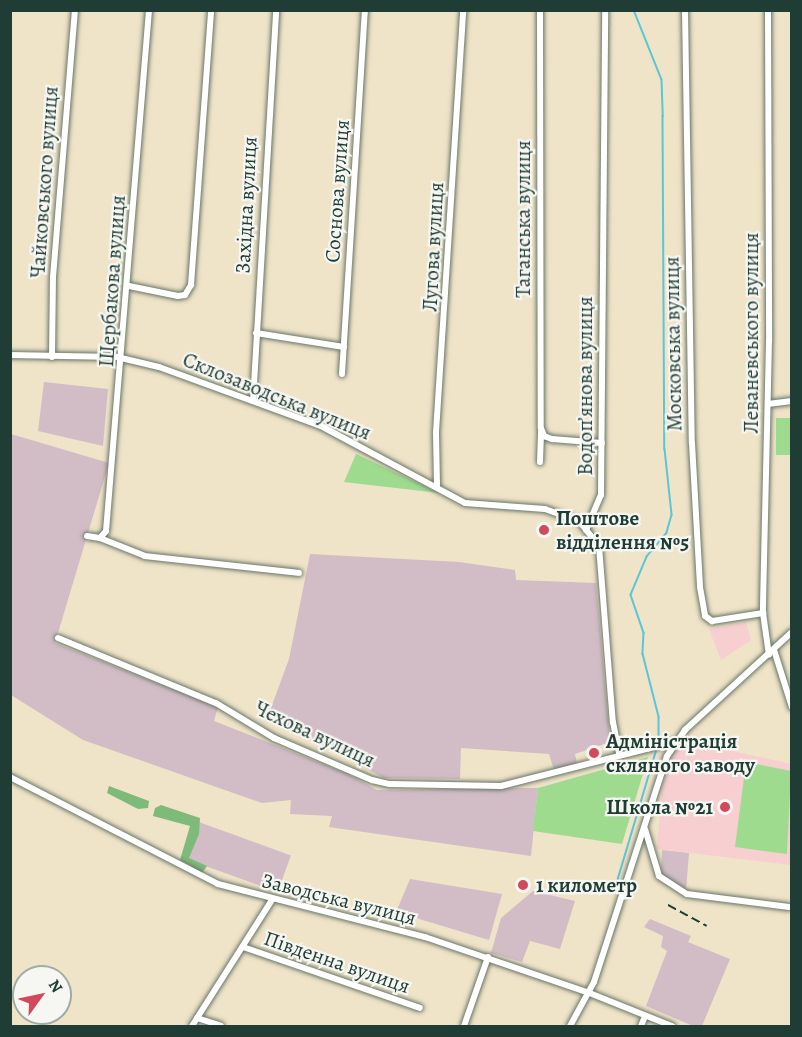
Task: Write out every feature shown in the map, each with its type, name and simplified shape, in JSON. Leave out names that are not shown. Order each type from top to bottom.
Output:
[{"type":"street","name":"Чайковського вулиця","points":[[52,357],[55,243],[75,10]]},
{"type":"street","name":"Щербакова вулиця","points":[[100,538],[106,531],[123,358],[149,10]]},
{"type":"street","points":[[129,286],[178,296],[185,295],[190,285],[211,10]]},
{"type":"street","name":"Західна вулиця","points":[[253,401],[276,10]]},
{"type":"street","name":"Соснова вулиця","points":[[342,374],[365,10]]},
{"type":"street","name":"Лугова вулиця","points":[[437,485],[436,432],[463,10]]},
{"type":"street","name":"Таганська вулиця","points":[[540,10],[540,462]]},
{"type":"street","name":"Водоп’янова вулиця","points":[[586,530],[602,495],[605,10]]},
{"type":"street","name":"Московська вулиця","points":[[685,10],[692,443],[700,587],[705,616],[712,621],[763,613]]},
{"type":"street","name":"Леваневського вулиця","points":[[768,10],[768,404],[763,613],[772,652],[792,707]]},
{"type":"street","points":[[256,333],[344,347]]},
{"type":"street","name":"Склозаводська вулиця","points":[[10,355],[123,358],[159,367],[321,426],[437,485],[465,503],[544,509],[580,522],[586,530]]},
{"type":"street","points":[[768,404],[792,401]]},
{"type":"street","points":[[541,428],[544,436],[552,439],[602,443]]},
{"type":"street","points":[[586,530],[599,546],[606,655],[619,753]]},
{"type":"street","points":[[87,536],[100,538],[145,556],[299,573]]},
{"type":"street","points":[[570,1026],[588,992],[645,829],[667,756],[685,730],[792,632]]},
{"type":"street","name":"Чехова вулиця","points":[[58,638],[216,703],[274,738],[372,780],[501,786],[557,774],[619,753],[676,741]]},
{"type":"street","name":"Заводська вулиця","points":[[10,777],[179,866],[218,884],[272,900],[425,937],[588,992],[672,1026]]},
{"type":"street","points":[[645,829],[659,876],[687,894],[789,907]]},
{"type":"street","points":[[192,1026],[272,900]]},
{"type":"street","name":"Південна вулиця","points":[[243,947],[420,1008]]},
{"type":"street","points":[[464,1026],[488,957]]},
{"type":"street","points":[[642,1026],[645,1016]]},
{"type":"street","points":[[197,1018],[221,1026]]},
{"type":"shaded area","points":[[44,382],[108,389],[103,446],[38,431]]},
{"type":"shaded area","points":[[11,434],[109,463],[55,643],[218,707],[214,721],[348,774],[377,790],[538,788],[531,856],[329,827],[332,816],[290,814],[291,800],[262,803],[83,740],[11,695]]},
{"type":"shaded area","points":[[310,554],[459,562],[515,570],[516,580],[596,583],[610,742],[575,754],[577,763],[554,770],[549,754],[461,748],[460,779],[384,778],[268,716],[289,659]]},
{"type":"shaded area","points":[[746,622],[751,640],[721,660],[709,629]]},
{"type":"shaded area","name":"Школа №21","points":[[683,740],[791,764],[791,865],[657,849],[662,788],[670,757]]},
{"type":"shaded area","points":[[196,821],[291,856],[278,892],[183,858]]},
{"type":"shaded area","points":[[662,850],[689,853],[686,890],[661,874]]},
{"type":"shaded area","points":[[410,879],[502,894],[489,940],[396,912]]},
{"type":"shaded area","points":[[533,891],[575,901],[560,949],[530,941],[522,962],[491,953],[501,918]]},
{"type":"shaded area","points":[[650,919],[691,936],[688,942],[730,959],[702,1026],[693,1026],[646,1006],[667,951],[661,947],[663,936],[644,927]]},
{"type":"green space","points":[[776,418],[791,418],[791,455],[776,455]]},
{"type":"green space","points":[[356,454],[439,493],[344,482]]},
{"type":"green space","points":[[648,757],[622,844],[533,831],[538,788]]},
{"type":"green space","points":[[746,762],[791,771],[787,854],[735,847]]},
{"type":"green space","points":[[109,786],[149,801],[148,808],[138,809],[107,793]]},
{"type":"green space","points":[[161,805],[200,818],[199,834],[189,858],[207,866],[202,873],[180,860],[190,826],[153,816],[155,808]]},
{"type":"waterway","points":[[634,10],[662,80],[665,449],[672,515],[667,533],[647,557],[631,595],[644,633],[643,654],[659,717],[659,740]]},
{"type":"waterway","points":[[616,885],[656,751]]},
{"type":"railway","points":[[668,905],[707,926]]},
{"type":"place","name":"Поштове відділення №5","points":[[544,530]]},
{"type":"place","name":"Адміністрація скляного заводу","points":[[594,753]]},
{"type":"place","name":"Школа №21","points":[[725,807]]},
{"type":"place","name":"1 километр","points":[[523,885]]}]
